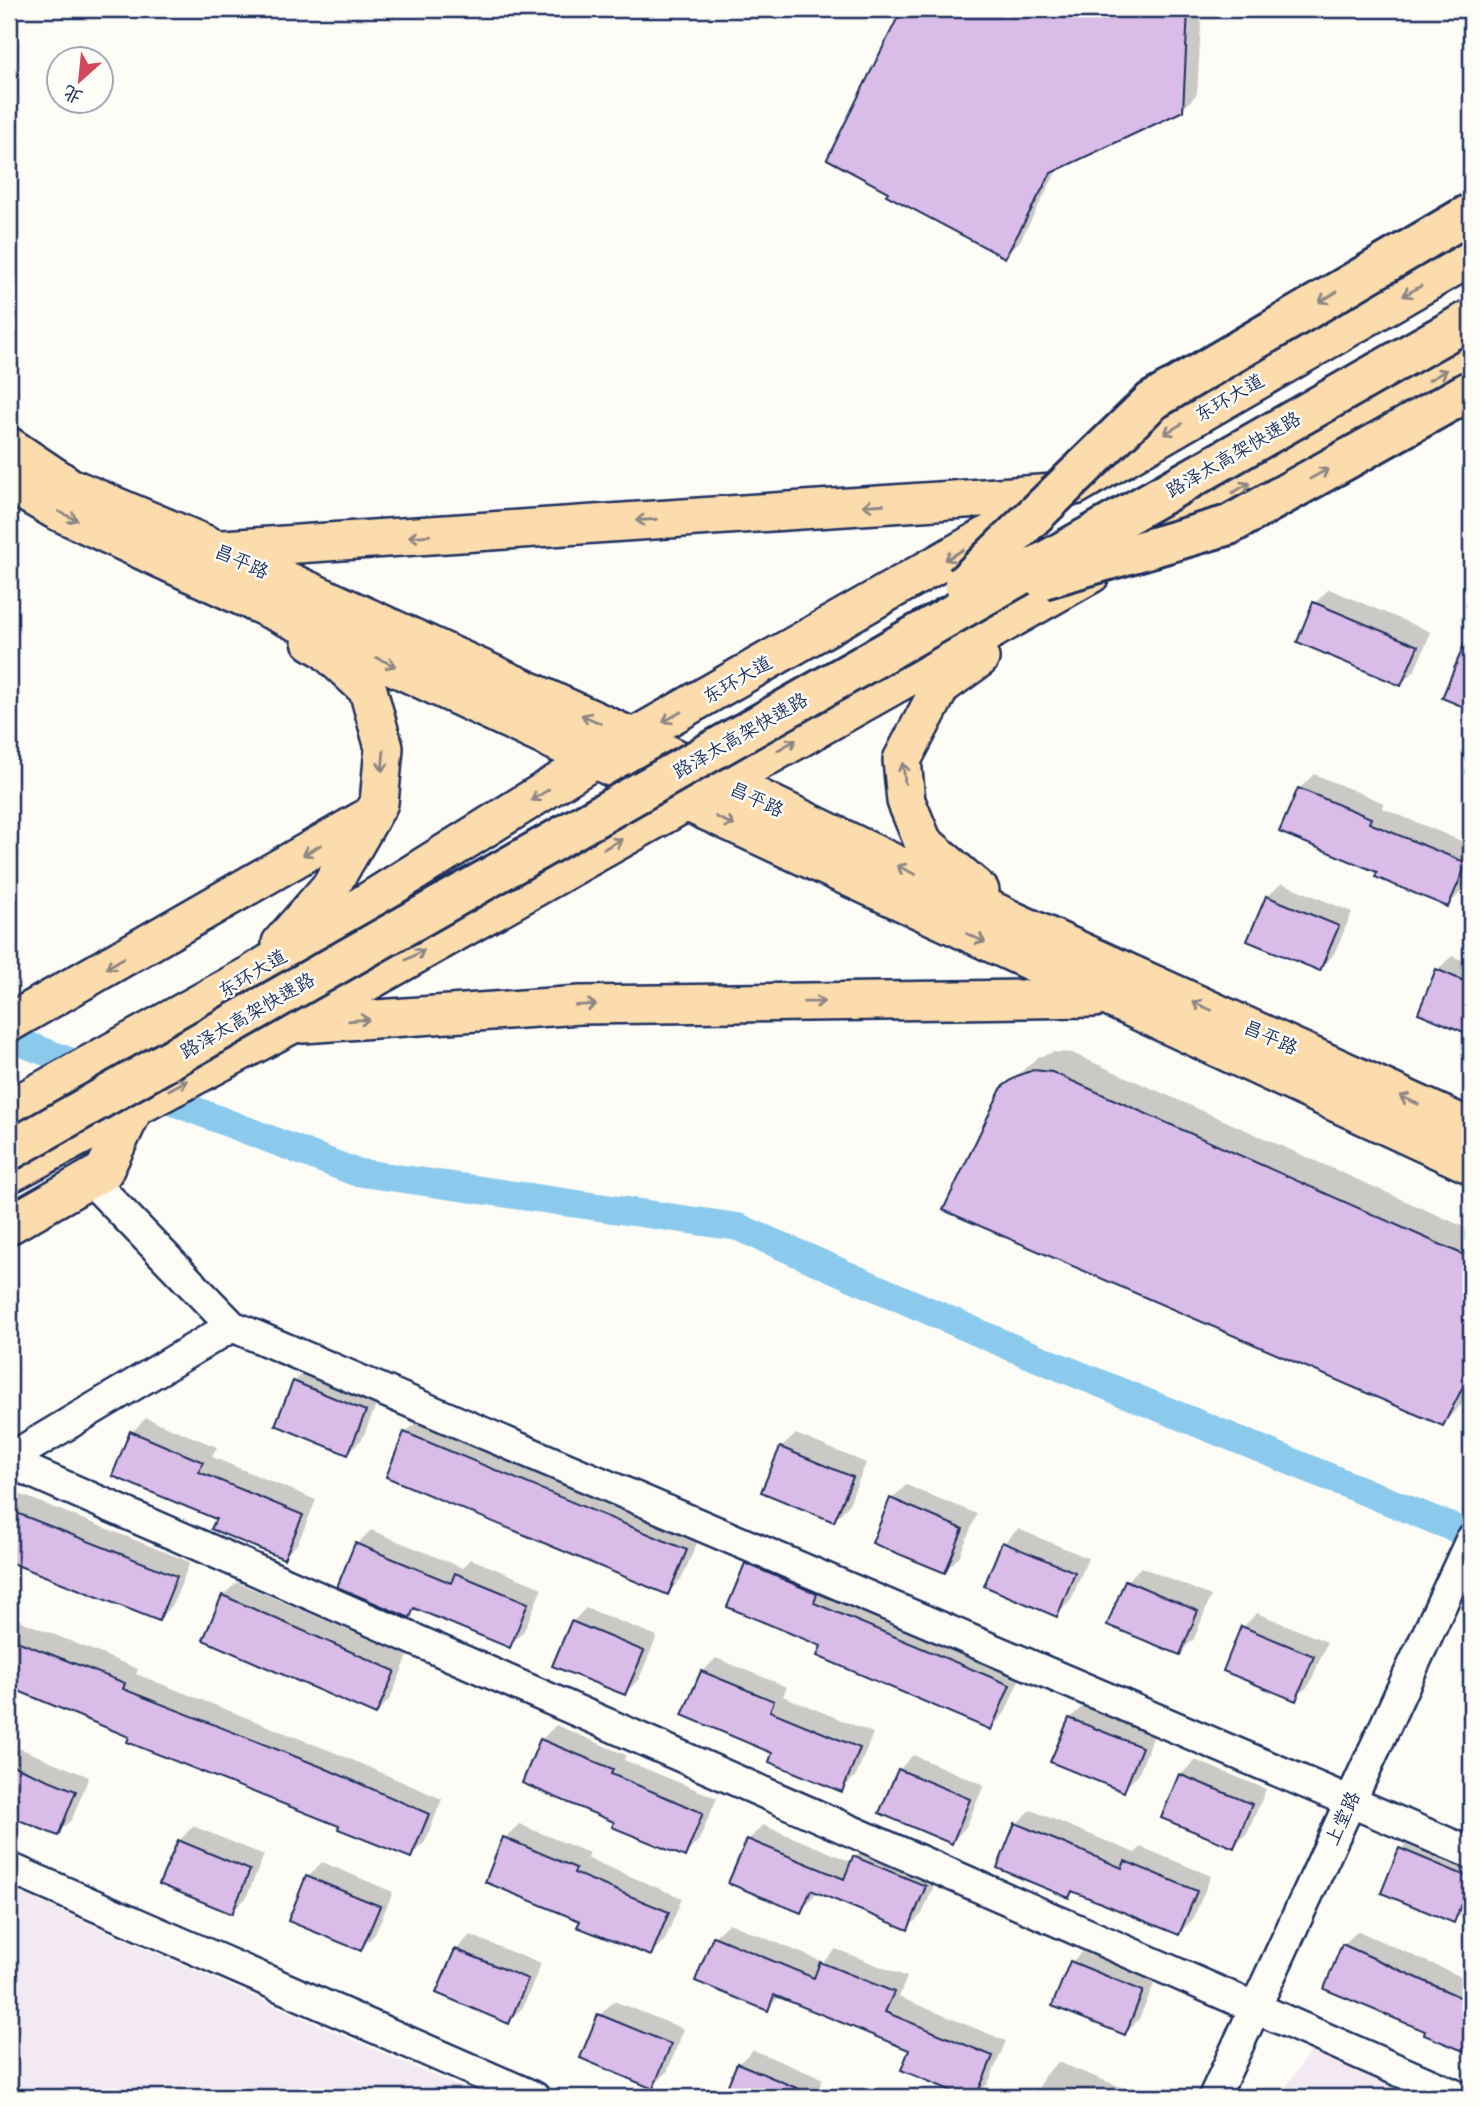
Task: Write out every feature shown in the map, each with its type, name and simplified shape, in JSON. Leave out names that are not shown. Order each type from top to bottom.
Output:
[{"type":"highway","points":[[972,591],[1152,401],[1471,213]]},
{"type":"highway","name":"路泽太高架快速路","points":[[9,1151],[972,591],[1471,293]]},
{"type":"highway","name":"路泽太高架快速路","points":[[9,1125],[972,591],[1471,319]]},
{"type":"highway","points":[[972,591],[1229,525],[1471,390]]},
{"type":"main road","name":"东环大道","points":[[9,1109],[253,974],[597,758],[1471,257]]},
{"type":"main road","points":[[9,1174],[291,1025],[1471,356]]},
{"type":"main road","name":"昌平路","points":[[9,446],[70,487],[214,566],[685,803],[1103,998],[1471,1165]]},
{"type":"main road","name":"昌平路","points":[[9,483],[57,511],[214,566],[634,738],[1012,920],[1471,1128]]},
{"type":"main road","points":[[214,566],[1063,492]]},
{"type":"main road","points":[[1012,920],[923,842],[906,801],[902,760],[942,686],[1114,560]]},
{"type":"main road","points":[[214,566],[324,649],[368,690],[384,748],[379,803],[331,886],[253,974]]},
{"type":"main road","points":[[9,1023],[371,816]]},
{"type":"main road","points":[[291,1025],[580,1005],[1103,998]]},
{"type":"main road","points":[[9,1225],[104,1171],[134,1108]]},
{"type":"street","points":[[90,1179],[232,1326],[1471,1853]]},
{"type":"street","points":[[9,1461],[232,1326]]},
{"type":"street","points":[[9,1461],[1459,2097]]},
{"type":"street","name":"上堂路","points":[[1214,2097],[1471,1540]]},
{"type":"street","points":[[9,1868],[534,2097]]},
{"type":"shaded area","points":[[9,1888],[482,2097],[9,2097]]},
{"type":"shaded area","points":[[1312,2049],[1417,2097],[1279,2097]]},
{"type":"building","points":[[902,9],[1188,9],[1183,111],[1051,173],[1005,258],[886,195],[888,192],[827,159]]},
{"type":"building","points":[[1313,602],[1418,646],[1401,686],[1297,642]]},
{"type":"building","points":[[1471,628],[1471,710],[1442,698]]},
{"type":"building","points":[[1298,788],[1371,818],[1369,823],[1467,863],[1448,907],[1375,877],[1377,872],[1279,832]]},
{"type":"building","points":[[1266,896],[1339,926],[1320,971],[1247,941]]},
{"type":"building","points":[[1436,969],[1471,984],[1471,1035],[1418,1013]]},
{"type":"building","points":[[1033,1070],[1052,1072],[1471,1258],[1471,1371],[1443,1426],[943,1210],[1002,1087],[1017,1076]]},
{"type":"building","points":[[293,1381],[366,1411],[348,1455],[275,1425]]},
{"type":"building","points":[[130,1431],[203,1462],[199,1472],[303,1515],[284,1559],[211,1529],[216,1519],[112,1476]]},
{"type":"building","points":[[404,1432],[687,1550],[668,1595],[386,1477]]},
{"type":"building","points":[[780,1447],[853,1477],[834,1522],[761,1492]]},
{"type":"building","points":[[890,1498],[963,1529],[945,1573],[872,1543]]},
{"type":"building","points":[[9,1510],[177,1576],[159,1621],[9,1562]]},
{"type":"building","points":[[1002,1542],[1075,1572],[1057,1617],[984,1586]]},
{"type":"building","points":[[355,1543],[451,1583],[455,1573],[528,1603],[510,1648],[414,1608],[410,1618],[337,1587]]},
{"type":"building","points":[[745,1563],[817,1594],[814,1603],[1010,1685],[991,1730],[817,1656],[821,1646],[727,1607]]},
{"type":"building","points":[[1125,1580],[1198,1611],[1180,1655],[1107,1625]]},
{"type":"building","points":[[222,1595],[395,1671],[376,1715],[203,1640]]},
{"type":"building","points":[[571,1621],[644,1651],[625,1695],[552,1666]]},
{"type":"building","points":[[1241,1626],[1314,1656],[1296,1701],[1223,1671]]},
{"type":"building","points":[[9,1638],[125,1683],[123,1689],[322,1767],[429,1814],[411,1858],[338,1829],[339,1826],[127,1742],[129,1737],[9,1687]]},
{"type":"building","points":[[701,1671],[774,1701],[770,1711],[860,1748],[842,1792],[769,1762],[772,1753],[682,1715]]},
{"type":"building","points":[[1069,1718],[1142,1747],[1124,1792],[1050,1762]]},
{"type":"building","points":[[540,1739],[613,1769],[611,1774],[703,1813],[685,1857],[612,1827],[614,1822],[522,1783]]},
{"type":"building","points":[[9,1764],[76,1791],[58,1836],[9,1816]]},
{"type":"building","points":[[898,1769],[970,1799],[952,1844],[879,1813]]},
{"type":"building","points":[[1179,1774],[1252,1804],[1234,1848],[1161,1818]]},
{"type":"building","points":[[1015,1823],[1122,1868],[1125,1861],[1197,1891],[1179,1935],[1072,1891],[1069,1898],[997,1868]]},
{"type":"building","points":[[503,1837],[576,1868],[574,1873],[669,1912],[651,1956],[577,1927],[580,1921],[485,1882]]},
{"type":"building","points":[[747,1839],[844,1879],[853,1856],[926,1886],[908,1930],[811,1890],[801,1913],[728,1883]]},
{"type":"building","points":[[178,1840],[250,1870],[232,1914],[159,1884]]},
{"type":"building","points":[[1399,1848],[1471,1878],[1454,1923],[1381,1893]]},
{"type":"building","points":[[306,1876],[380,1906],[361,1951],[288,1921]]},
{"type":"building","points":[[713,1936],[814,1978],[820,1962],[894,1992],[885,2012],[993,2056],[976,2097],[967,2097],[901,2070],[909,2050],[774,1995],[768,2011],[695,1981]]},
{"type":"building","points":[[1342,1944],[1471,2002],[1471,2054],[1424,2035],[1425,2031],[1324,1989]]},
{"type":"building","points":[[455,1949],[528,1979],[509,2024],[436,1993]]},
{"type":"building","points":[[1070,1961],[1143,1991],[1125,2035],[1052,2006]]},
{"type":"building","points":[[598,2014],[671,2044],[653,2089],[580,2058]]},
{"type":"building","points":[[737,2063],[818,2097],[723,2097]]},
{"type":"waterway","points":[[9,1038],[98,1072]]},
{"type":"waterway","points":[[145,1091],[355,1172],[738,1227],[1011,1347],[1471,1535]]}]
